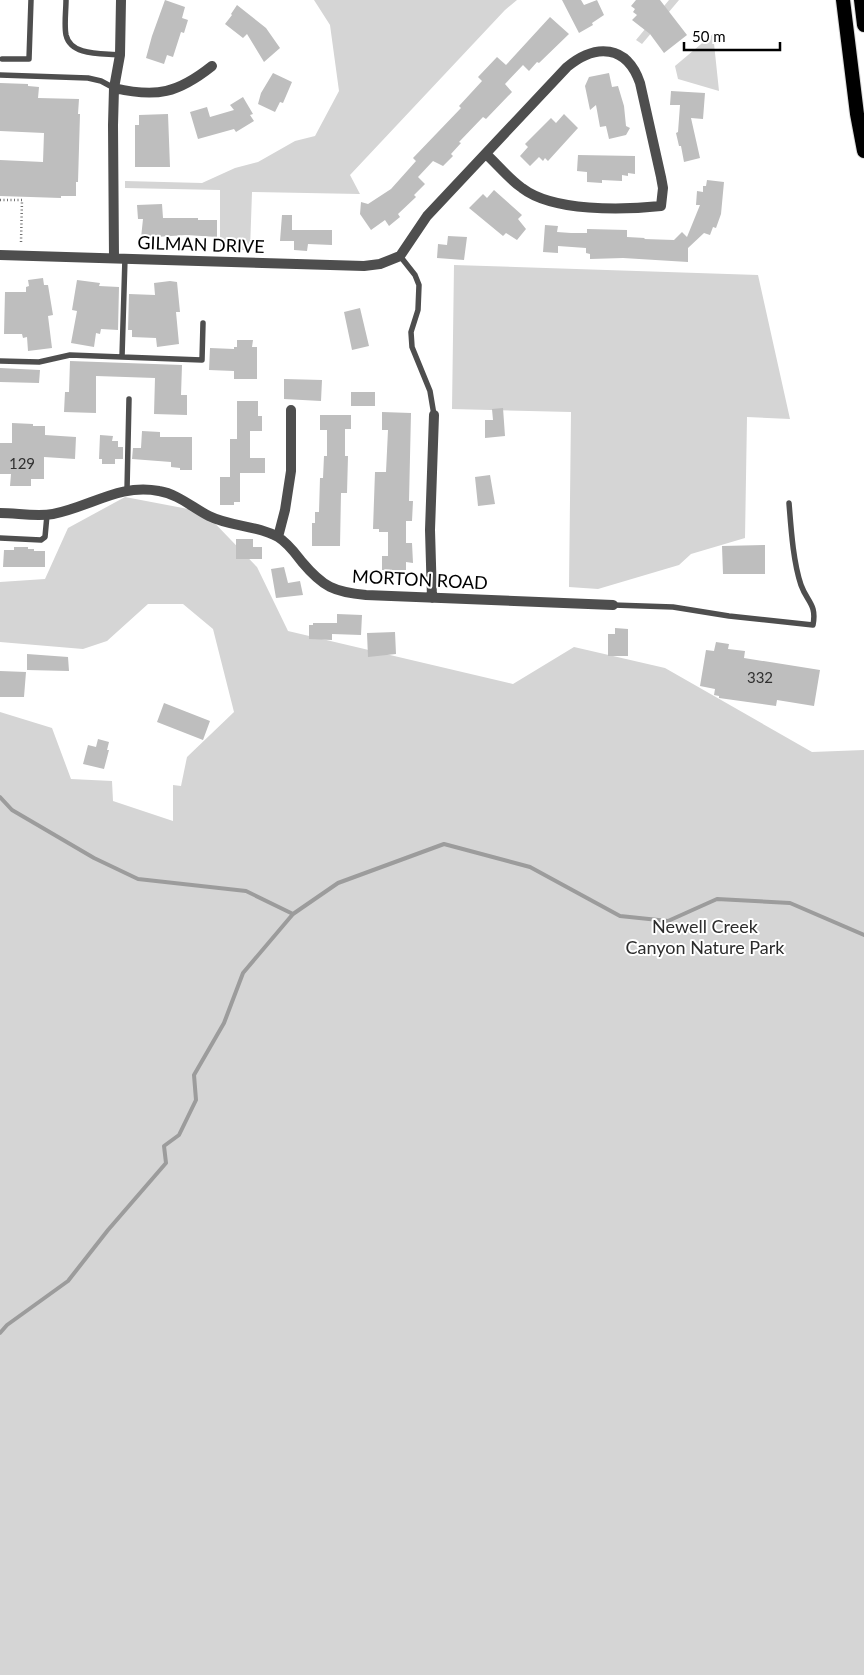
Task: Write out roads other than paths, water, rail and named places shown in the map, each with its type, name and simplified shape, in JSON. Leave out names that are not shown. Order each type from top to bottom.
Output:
[{"type":"highway","points":[[843,0],[856,105],[864,150]]},
{"type":"highway","points":[[861,0],[864,26]]},
{"type":"street","points":[[114,258],[114,88],[120,55],[121,0]]},
{"type":"street","points":[[400,256],[427,216],[567,67],[588,53],[601,51],[616,54],[628,60],[635,70],[640,83],[663,188],[661,206],[636,209],[552,203],[522,188],[486,154]]},
{"type":"street","points":[[114,88],[128,92],[148,94],[163,92],[176,89],[190,82],[212,66]]},
{"type":"street","name":"GILMAN DRIVE","points":[[0,255],[364,266],[380,264],[400,256]]},
{"type":"street","points":[[278,537],[285,510],[291,471],[291,410]]},
{"type":"street","points":[[432,598],[430,530],[434,415]]},
{"type":"street","name":"MORTON ROAD","points":[[0,513],[47,515],[76,508],[127,490],[159,490],[174,495],[214,518],[263,530],[278,537],[288,545],[317,577],[333,590],[366,596],[614,605]]},
{"type":"lane","points":[[2,59],[30,59],[31,0]]},
{"type":"lane","points":[[66,0],[66,36],[71,46],[82,51],[120,55]]},
{"type":"lane","points":[[0,75],[88,78],[101,81],[114,88]]},
{"type":"lane","points":[[400,256],[419,285],[418,310],[411,332],[412,347],[430,391],[434,415]]},
{"type":"lane","points":[[122,357],[125,258]]},
{"type":"lane","points":[[0,361],[40,362],[70,355],[202,360],[203,322]]},
{"type":"lane","points":[[127,490],[129,399]]},
{"type":"lane","name":"MORTON ROAD","points":[[614,605],[673,607],[729,616],[813,625],[815,615],[810,601],[801,586],[792,537],[789,503]]},
{"type":"lane","points":[[0,538],[41,540],[45,537],[47,515]]},
{"type":"waterway","points":[[0,797],[12,810],[94,858],[138,879],[246,891],[293,914]]},
{"type":"waterway","points":[[0,1333],[7,1325],[68,1281],[108,1230],[166,1163],[164,1146],[179,1135],[196,1100],[194,1075],[224,1023],[243,973],[293,914],[338,883],[444,844],[530,867],[620,916],[668,921],[717,899],[790,903],[864,935]]},
{"type":"park label","name":"Newell Creek Canyon Nature Park","points":[[705,938]]}]
